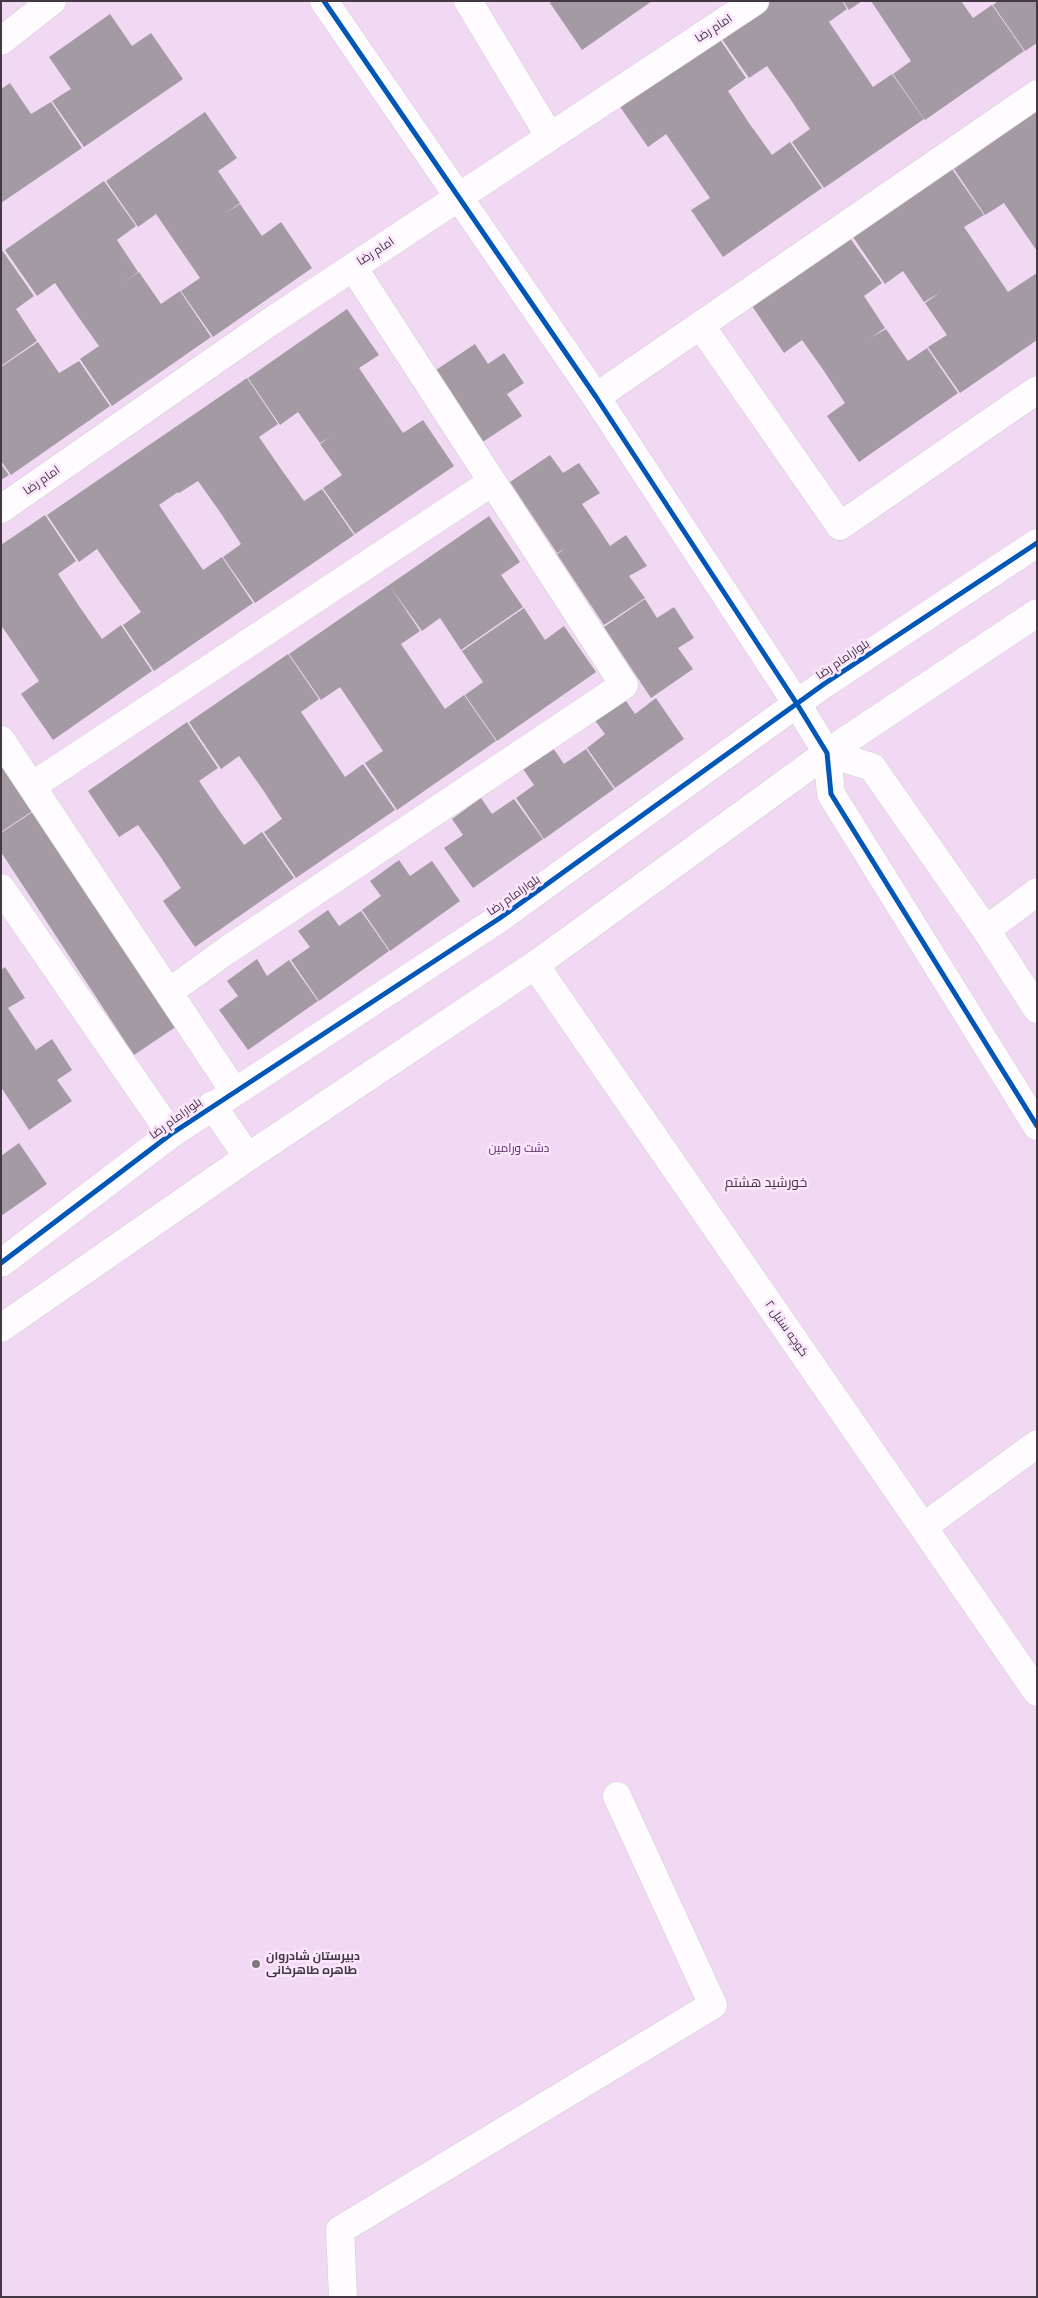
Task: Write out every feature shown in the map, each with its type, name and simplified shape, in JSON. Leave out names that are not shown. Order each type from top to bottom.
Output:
[{"type":"street","points":[[1,41],[52,1]]},
{"type":"street","points":[[324,1],[596,397],[797,704],[827,753],[831,794],[1037,1126]]},
{"type":"street","points":[[468,1],[550,137]]},
{"type":"street","name":"امام رضا","points":[[1,509],[270,322],[755,1]]},
{"type":"street","points":[[596,397],[1037,94]]},
{"type":"street","points":[[169,992],[226,951],[624,685],[353,267]]},
{"type":"street","points":[[701,326],[840,526],[1037,390]]},
{"type":"street","points":[[32,786],[492,482]]},
{"type":"street","name":"بلوارامام رضا","points":[[1,1263],[171,1134],[223,1098],[500,918],[797,704],[1037,543]]},
{"type":"street","points":[[1,1328],[248,1157],[534,965],[827,753],[1037,612]]},
{"type":"street","points":[[1,740],[169,992],[223,1098],[248,1157]]},
{"type":"street","points":[[827,753],[872,767],[986,930],[1037,1008]]},
{"type":"street","points":[[1,888],[171,1134]]},
{"type":"street","points":[[986,930],[1037,892]]},
{"type":"street","name":"کوچه سنبل ۲","points":[[534,965],[1037,1692]]},
{"type":"street","points":[[922,1527],[1037,1444]]},
{"type":"street","points":[[344,2297],[340,2230],[713,2005],[617,1796]]},
{"type":"green space","name":"دشت ورامین","points":[[1,1],[1037,1],[1037,2297],[1,2297]]},
{"type":"building","points":[[552,1],[652,1],[582,50],[550,3]]},
{"type":"building","points":[[761,1],[842,1],[847,9],[829,22],[873,87],[892,74],[924,119],[824,188],[792,142],[810,129],[789,97],[767,66],[749,78],[717,32]]},
{"type":"building","points":[[843,1],[862,1],[849,10]]},
{"type":"building","points":[[871,1],[961,1],[973,18],[992,5],[1024,51],[925,120],[893,74],[911,61]]},
{"type":"building","points":[[998,1],[1037,1],[1037,43],[1025,51],[993,5]]},
{"type":"building","points":[[110,14],[132,46],[151,33],[183,79],[84,147],[52,101],[71,89],[49,57]]},
{"type":"building","points":[[715,32],[746,78],[728,91],[749,123],[772,155],[790,142],[822,188],[723,257],[691,210],[710,198],[666,134],[648,147],[616,101]]},
{"type":"building","points":[[10,83],[31,114],[51,102],[82,148],[1,203],[1,89]]},
{"type":"building","points":[[1037,111],[1037,251],[1004,203],[985,215],[954,169]]},
{"type":"building","points":[[205,112],[237,158],[218,171],[240,203],[224,214],[240,204],[262,236],[281,222],[312,268],[213,337],[181,291],[200,278],[156,214],[138,227],[106,181]]},
{"type":"building","points":[[952,169],[984,215],[964,227],[1008,292],[1037,273],[1037,340],[960,393],[928,347],[947,335],[925,303],[941,292],[924,302],[903,271],[885,284],[853,237]]},
{"type":"building","points":[[104,181],[136,226],[117,240],[138,272],[124,282],[139,272],[161,304],[180,291],[211,337],[112,406],[80,359],[99,346],[55,283],[37,296],[5,250]]},
{"type":"building","points":[[850,238],[882,283],[864,296],[885,328],[870,338],[886,329],[908,361],[927,348],[958,393],[859,462],[827,416],[845,403],[824,371],[802,340],[784,353],[752,306]]},
{"type":"building","points":[[2,250],[34,296],[16,309],[37,341],[1,366]]},
{"type":"building","points":[[347,309],[379,355],[359,368],[403,433],[423,420],[454,466],[355,534],[323,488],[342,475],[320,444],[330,437],[320,443],[298,412],[280,425],[248,378]]},
{"type":"building","points":[[38,342],[59,373],[79,361],[110,406],[11,475],[1,461],[1,367]]},
{"type":"building","points":[[475,344],[488,364],[504,353],[524,383],[507,394],[522,416],[481,443],[433,372]]},
{"type":"building","points":[[247,378],[278,424],[259,437],[304,501],[322,489],[354,535],[255,603],[223,557],[241,544],[220,512],[198,481],[178,492],[159,505],[203,570],[222,557],[253,603],[154,671],[123,625],[141,612],[97,549],[79,562],[47,515]]},
{"type":"building","points":[[550,455],[563,473],[579,463],[600,493],[582,504],[610,546],[626,535],[647,566],[629,576],[645,598],[604,625],[557,554],[565,549],[557,553],[510,482]]},
{"type":"building","points":[[1,464],[9,475],[1,480]]},
{"type":"building","points":[[45,515],[76,561],[58,574],[79,606],[102,639],[121,625],[152,671],[53,740],[21,694],[39,681],[1,625],[1,545]]},
{"type":"building","points":[[489,516],[520,562],[501,575],[523,607],[461,650],[440,618],[422,631],[389,585]]},
{"type":"building","points":[[389,585],[420,631],[401,644],[445,709],[464,695],[496,741],[397,810],[365,763],[383,751],[340,687],[321,700],[289,654]]},
{"type":"building","points":[[645,599],[657,618],[674,607],[694,638],[678,648],[693,669],[651,698],[604,627]]},
{"type":"building","points":[[524,608],[545,640],[564,626],[596,672],[497,741],[465,695],[483,682],[462,651]]},
{"type":"building","points":[[288,654],[319,699],[301,712],[345,777],[363,764],[395,810],[296,878],[264,832],[282,819],[261,787],[239,756],[221,769],[189,722]]},
{"type":"building","points":[[624,698],[635,714],[656,698],[684,739],[615,788],[587,748],[605,734],[594,719]]},
{"type":"building","points":[[187,722],[218,768],[199,781],[244,845],[262,832],[294,878],[195,947],[163,901],[181,888],[160,856],[138,825],[119,837],[88,791]]},
{"type":"building","points":[[553,748],[564,764],[586,749],[614,789],[544,839],[516,798],[534,785],[523,769]]},
{"type":"building","points":[[1,757],[34,810],[1,832]]},
{"type":"building","points":[[481,798],[492,814],[514,799],[543,839],[473,888],[444,848],[463,835],[452,819]]},
{"type":"building","points":[[34,811],[177,1026],[134,1055],[1,852],[1,833]]},
{"type":"building","points":[[399,860],[410,876],[432,861],[460,901],[390,951],[362,910],[381,896],[370,881]]},
{"type":"building","points":[[328,910],[339,926],[361,911],[389,951],[319,1001],[291,960],[310,947],[298,931]]},
{"type":"building","points":[[257,959],[267,976],[289,960],[318,1001],[248,1050],[219,1010],[238,996],[227,981]]},
{"type":"building","points":[[5,967],[25,998],[8,1008],[36,1050],[52,1039],[72,1070],[57,1080],[72,1101],[29,1130],[1,1087],[1,970]]},
{"type":"building","points":[[19,1143],[47,1184],[1,1216],[1,1156]]},
{"type":"cycle path","points":[[324,1],[596,397],[797,704],[827,753],[831,794],[1037,1126]]},
{"type":"cycle path","points":[[1,1263],[171,1134],[500,918],[824,684],[1037,543]]},
{"type":"place","name":"دبیرستان شادروان طاهره طاهرخانی","points":[[256,1964]]},
{"type":"district","name":"خورشید هشتم","points":[[766,1183]]}]
